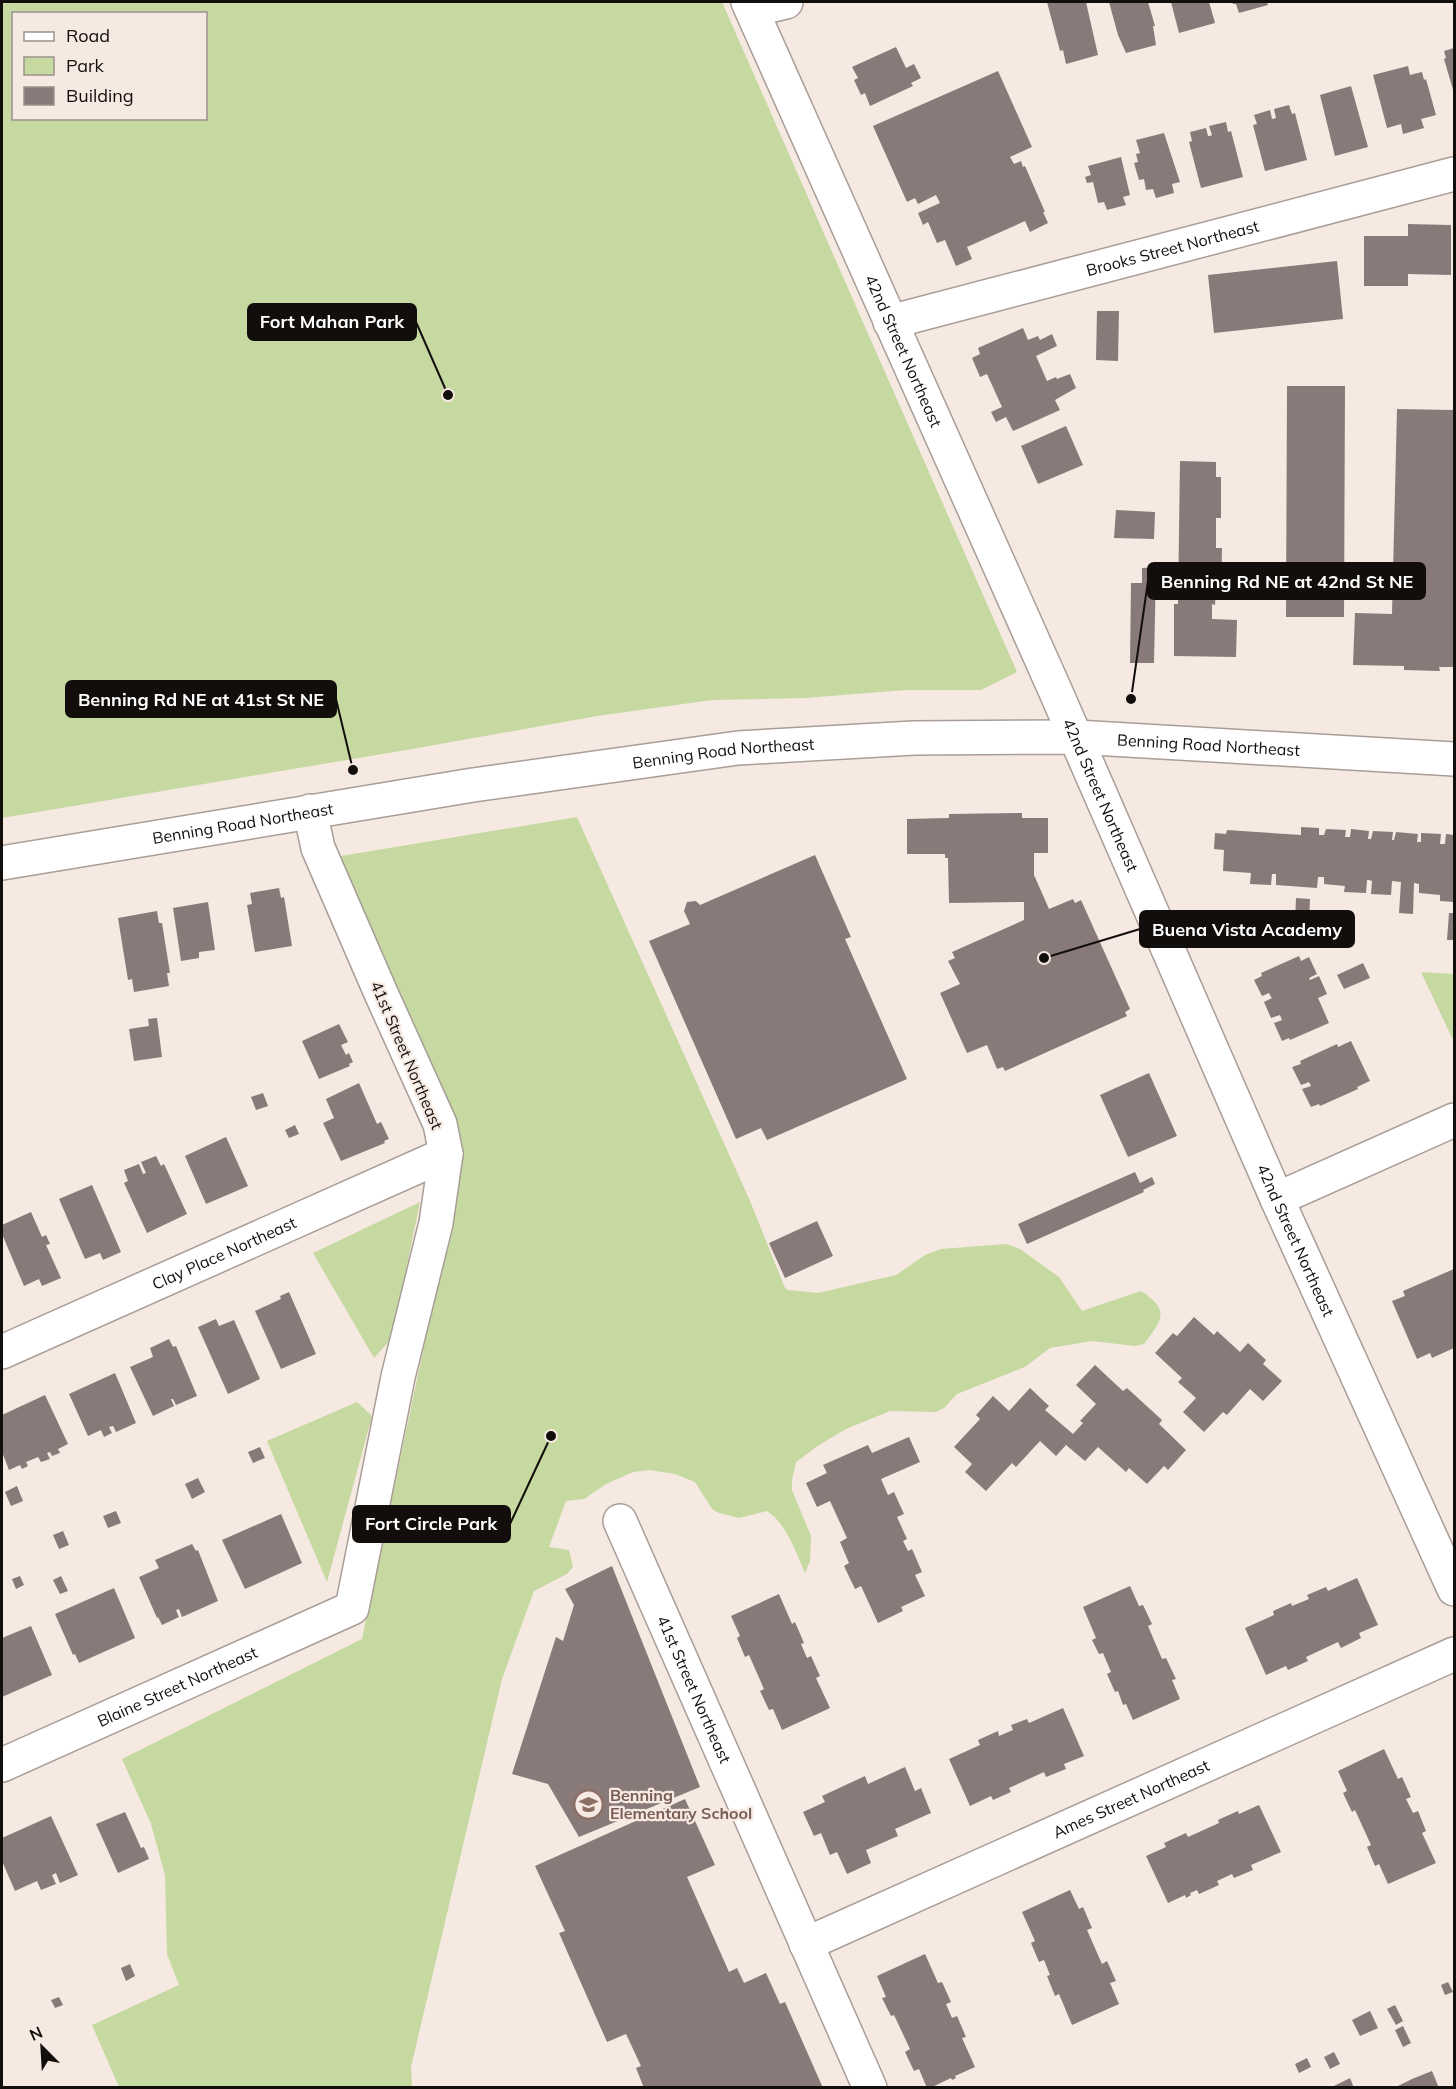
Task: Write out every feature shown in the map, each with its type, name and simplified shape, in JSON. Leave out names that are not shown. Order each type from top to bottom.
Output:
[{"type":"street","points":[[750,6],[786,2]]},
{"type":"street","name":"42nd Street Northeast","points":[[750,6],[1076,736],[1277,1198],[1455,1589]]},
{"type":"street","name":"Brooks Street Northeast","points":[[890,322],[1455,174]]},
{"type":"street","name":"Benning Road Northeast","points":[[2,863],[473,784],[738,748],[914,738],[1076,736],[1455,759]]},
{"type":"street","name":"41st Street Northeast","points":[[310,812],[318,848],[440,1124],[446,1154],[436,1224],[398,1377],[352,1608]]},
{"type":"street","points":[[1277,1198],[1455,1120]]},
{"type":"street","name":"Clay Place Northeast","points":[[2,1352],[446,1154]]},
{"type":"street","name":"41st Street Northeast","points":[[620,1521],[870,2088]]},
{"type":"street","name":"Blaine Street Northeast","points":[[2,1765],[352,1608]]},
{"type":"street","name":"Ames Street Northeast","points":[[806,1944],[1455,1654]]},
{"type":"green space","points":[[2,2],[722,2],[1017,672],[981,690],[906,690],[805,698],[712,700],[597,716],[2,818]]},
{"type":"green space","points":[[577,817],[750,1201],[785,1288],[818,1293],[896,1275],[925,1255],[941,1249],[1007,1244],[1020,1249],[1059,1277],[1082,1311],[1141,1291],[1160,1310],[1159,1321],[1144,1344],[1135,1346],[1092,1341],[1050,1348],[1025,1367],[957,1394],[944,1408],[936,1412],[890,1411],[846,1429],[819,1445],[796,1462],[792,1480],[792,1490],[811,1536],[810,1561],[805,1573],[794,1547],[774,1516],[767,1511],[739,1518],[719,1513],[712,1509],[695,1482],[675,1474],[650,1470],[633,1472],[606,1484],[584,1499],[566,1501],[549,1547],[569,1550],[573,1567],[567,1574],[534,1591],[502,1679],[411,2067],[412,2087],[119,2087],[92,2025],[179,1985],[167,1954],[165,1875],[151,1824],[122,1759],[362,1639],[452,1214],[335,857]]},
{"type":"green space","points":[[1421,972],[1454,974],[1454,1042]]},
{"type":"green space","points":[[420,1202],[392,1338],[374,1358],[313,1253]]},
{"type":"green space","points":[[357,1402],[372,1416],[327,1582],[267,1441]]},
{"type":"building","points":[[1047,2],[1086,2],[1098,55],[1066,64],[1063,50],[1060,51]]},
{"type":"building","points":[[1109,2],[1148,2],[1155,26],[1153,26],[1156,45],[1126,53],[1118,35]]},
{"type":"building","points":[[1171,2],[1209,2],[1215,23],[1179,33]]},
{"type":"building","points":[[1233,2],[1267,2],[1268,5],[1239,13]]},
{"type":"building","points":[[896,47],[906,68],[914,64],[921,78],[911,83],[913,86],[870,106],[865,93],[861,95],[854,80],[858,78],[852,67]]},
{"type":"building","points":[[1454,48],[1454,93],[1444,59],[1446,58],[1444,51]]},
{"type":"building","points":[[1408,66],[1410,75],[1422,72],[1424,80],[1426,79],[1436,115],[1421,119],[1424,128],[1403,134],[1401,124],[1387,128],[1373,75]]},
{"type":"building","points":[[998,71],[1032,147],[1010,157],[1014,164],[1021,161],[1023,167],[1025,166],[1048,223],[1030,232],[1025,221],[967,247],[972,259],[956,266],[945,240],[937,243],[928,222],[923,225],[918,213],[940,203],[936,195],[918,204],[915,198],[907,202],[873,126]]},
{"type":"building","points":[[1351,86],[1368,147],[1335,156],[1320,95]]},
{"type":"building","points":[[1289,105],[1292,114],[1295,113],[1307,160],[1265,171],[1253,125],[1257,124],[1254,115],[1270,110],[1272,119],[1276,118],[1274,109]]},
{"type":"building","points":[[1226,122],[1228,132],[1231,131],[1243,177],[1201,188],[1189,142],[1192,141],[1190,132],[1206,128],[1210,136],[1212,135],[1209,126]]},
{"type":"building","points":[[1164,133],[1180,182],[1172,184],[1174,193],[1156,198],[1153,189],[1146,190],[1144,179],[1139,180],[1134,163],[1138,162],[1136,154],[1140,153],[1136,140]]},
{"type":"building","points":[[1121,157],[1130,195],[1123,197],[1126,205],[1107,210],[1104,202],[1098,203],[1093,182],[1087,183],[1085,177],[1091,175],[1088,166]]},
{"type":"building","points":[[1408,224],[1451,225],[1451,275],[1408,274],[1408,286],[1364,286],[1364,236],[1408,236]]},
{"type":"building","points":[[1337,261],[1343,319],[1214,333],[1208,275]]},
{"type":"building","points":[[1097,311],[1119,311],[1118,361],[1096,360]]},
{"type":"building","points":[[1023,328],[1028,340],[1038,336],[1040,340],[1052,334],[1057,346],[1036,356],[1047,381],[1070,374],[1076,388],[1055,400],[1060,410],[1013,431],[1006,417],[996,422],[991,412],[1002,407],[987,374],[980,377],[972,358],[980,354],[978,348]]},
{"type":"building","points":[[1287,386],[1345,386],[1344,617],[1286,617]]},
{"type":"building","points":[[1397,409],[1454,410],[1454,667],[1439,667],[1440,671],[1404,670],[1404,666],[1353,665],[1355,613],[1392,614]]},
{"type":"building","points":[[1066,426],[1083,465],[1038,484],[1021,446]]},
{"type":"building","points":[[1180,461],[1216,462],[1216,477],[1221,477],[1221,518],[1216,518],[1216,548],[1222,548],[1221,590],[1216,590],[1215,605],[1212,604],[1212,619],[1237,620],[1236,657],[1174,656],[1174,604],[1178,604]]},
{"type":"building","points":[[1116,510],[1155,512],[1154,539],[1114,538]]},
{"type":"building","points":[[1156,567],[1154,663],[1130,663],[1131,583],[1142,583],[1142,568]]},
{"type":"building","points":[[1022,813],[1022,818],[1048,818],[1048,853],[1034,853],[1034,875],[1049,909],[1073,899],[1075,903],[1081,900],[1130,1009],[1125,1012],[1127,1016],[1005,1071],[1003,1067],[997,1069],[987,1045],[967,1053],[940,993],[960,984],[948,961],[955,958],[952,952],[1024,920],[1024,902],[949,903],[948,858],[945,858],[945,854],[907,854],[907,819],[949,818],[949,814]]},
{"type":"building","points":[[1301,827],[1319,828],[1319,835],[1324,835],[1326,829],[1346,830],[1345,837],[1350,837],[1351,829],[1369,831],[1368,839],[1371,839],[1373,831],[1393,832],[1392,840],[1396,832],[1418,834],[1417,842],[1421,842],[1421,833],[1441,834],[1440,844],[1445,844],[1446,834],[1454,835],[1454,902],[1440,901],[1440,895],[1419,893],[1419,884],[1414,883],[1413,914],[1399,913],[1401,882],[1392,881],[1391,895],[1371,894],[1372,881],[1369,880],[1367,880],[1366,893],[1344,892],[1345,886],[1324,884],[1324,877],[1318,877],[1317,888],[1276,885],[1276,874],[1272,874],[1271,885],[1250,884],[1251,873],[1223,871],[1224,850],[1214,849],[1215,833],[1226,834],[1227,830],[1301,835]]},
{"type":"building","points":[[815,855],[851,937],[845,939],[907,1079],[767,1140],[761,1128],[736,1139],[649,941],[690,924],[684,911],[687,902],[696,901],[700,905]]},
{"type":"building","points":[[279,888],[281,898],[284,897],[292,946],[255,952],[247,905],[252,904],[250,893]]},
{"type":"building","points":[[1296,898],[1310,899],[1309,922],[1295,922]]},
{"type":"building","points":[[208,902],[215,950],[199,952],[199,958],[181,961],[173,908]]},
{"type":"building","points":[[157,911],[159,923],[162,923],[170,973],[167,973],[169,986],[134,992],[132,979],[128,980],[118,918]]},
{"type":"building","points":[[1449,913],[1454,913],[1454,940],[1447,940]]},
{"type":"building","points":[[1299,956],[1301,961],[1309,957],[1317,974],[1309,978],[1310,980],[1319,976],[1327,994],[1318,998],[1329,1023],[1290,1040],[1289,1038],[1282,1041],[1274,1023],[1282,1020],[1280,1015],[1271,1018],[1264,1002],[1272,998],[1269,993],[1262,996],[1254,980],[1262,976],[1261,973]]},
{"type":"building","points":[[1363,963],[1370,978],[1344,989],[1337,975]]},
{"type":"building","points":[[157,1018],[162,1057],[134,1061],[129,1029],[149,1026],[148,1019]]},
{"type":"building","points":[[339,1024],[348,1042],[341,1045],[346,1055],[349,1053],[353,1062],[349,1064],[350,1066],[319,1079],[302,1041]]},
{"type":"building","points":[[1351,1041],[1370,1081],[1320,1106],[1319,1104],[1311,1107],[1302,1089],[1311,1086],[1309,1082],[1301,1085],[1292,1067],[1337,1044],[1338,1047]]},
{"type":"building","points":[[1149,1073],[1177,1136],[1128,1157],[1100,1095]]},
{"type":"building","points":[[359,1083],[377,1124],[381,1122],[389,1139],[384,1141],[385,1143],[341,1161],[323,1123],[334,1118],[326,1099]]},
{"type":"building","points":[[263,1093],[268,1106],[256,1110],[251,1097]]},
{"type":"building","points":[[295,1125],[299,1134],[289,1138],[285,1130]]},
{"type":"building","points":[[226,1137],[248,1186],[206,1204],[185,1156]]},
{"type":"building","points":[[156,1156],[161,1166],[164,1164],[187,1214],[147,1233],[124,1183],[128,1181],[124,1170],[139,1164],[143,1174],[146,1173],[141,1162]]},
{"type":"building","points":[[1135,1172],[1140,1183],[1152,1177],[1155,1184],[1143,1190],[1144,1192],[1027,1244],[1018,1224]]},
{"type":"building","points":[[92,1185],[121,1252],[103,1260],[100,1253],[85,1259],[59,1199]]},
{"type":"building","points":[[31,1212],[42,1237],[46,1235],[50,1244],[46,1245],[61,1278],[42,1286],[39,1279],[24,1286],[2,1234],[2,1225]]},
{"type":"building","points":[[817,1221],[833,1256],[785,1278],[769,1243]]},
{"type":"building","points":[[1454,1269],[1454,1348],[1432,1358],[1430,1353],[1417,1359],[1392,1301],[1405,1296],[1403,1291]]},
{"type":"building","points":[[289,1292],[316,1354],[281,1369],[255,1311],[281,1299],[280,1296]]},
{"type":"building","points":[[1194,1317],[1214,1335],[1217,1331],[1240,1352],[1248,1343],[1266,1360],[1263,1364],[1282,1381],[1263,1401],[1250,1389],[1227,1415],[1223,1412],[1204,1432],[1183,1412],[1196,1398],[1178,1382],[1182,1378],[1155,1353],[1173,1333],[1177,1336]]},
{"type":"building","points":[[216,1319],[219,1326],[234,1320],[260,1379],[228,1394],[198,1327]]},
{"type":"building","points":[[169,1339],[173,1347],[176,1346],[197,1396],[176,1405],[171,1399],[174,1406],[153,1416],[130,1367],[153,1357],[150,1348]]},
{"type":"building","points":[[1095,1365],[1123,1391],[1127,1388],[1162,1420],[1159,1424],[1186,1450],[1168,1470],[1164,1466],[1147,1484],[1129,1468],[1126,1472],[1098,1447],[1085,1461],[1066,1445],[1056,1456],[1040,1441],[1016,1467],[1012,1463],[986,1491],[965,1472],[972,1464],[954,1447],[980,1419],[976,1415],[993,1396],[1009,1411],[1030,1388],[1049,1406],[1045,1410],[1073,1434],[1083,1423],[1080,1421],[1096,1404],[1076,1385]]},
{"type":"building","points":[[115,1373],[136,1423],[116,1432],[113,1426],[109,1427],[112,1433],[104,1437],[101,1430],[88,1436],[69,1394]]},
{"type":"building","points":[[45,1395],[68,1444],[58,1449],[60,1453],[52,1456],[50,1452],[47,1453],[50,1459],[41,1462],[38,1457],[26,1462],[28,1466],[22,1469],[20,1465],[9,1470],[2,1452],[2,1415]]},
{"type":"building","points":[[909,1437],[920,1462],[881,1479],[888,1495],[894,1492],[904,1514],[897,1517],[907,1539],[903,1541],[908,1551],[912,1549],[922,1572],[915,1575],[925,1596],[901,1607],[903,1611],[878,1623],[861,1586],[855,1589],[844,1566],[849,1563],[840,1542],[847,1538],[830,1501],[817,1507],[806,1483],[827,1473],[823,1465],[868,1445],[872,1453]]},
{"type":"building","points":[[260,1447],[265,1458],[253,1463],[248,1452]]},
{"type":"building","points":[[198,1478],[205,1492],[192,1499],[185,1484]]},
{"type":"building","points":[[17,1486],[23,1501],[11,1506],[5,1492]]},
{"type":"building","points":[[116,1511],[121,1523],[108,1528],[103,1516]]},
{"type":"building","points":[[281,1514],[302,1563],[245,1589],[222,1540]]},
{"type":"building","points":[[63,1531],[69,1545],[59,1549],[53,1535]]},
{"type":"building","points":[[192,1544],[196,1551],[198,1550],[218,1601],[182,1617],[179,1609],[176,1610],[179,1617],[162,1625],[139,1577],[159,1568],[155,1560]]},
{"type":"building","points":[[612,1566],[700,1787],[579,1837],[548,1784],[512,1774],[556,1637],[563,1641],[574,1605],[565,1589]]},
{"type":"building","points":[[20,1576],[24,1585],[16,1589],[12,1579]]},
{"type":"building","points":[[61,1576],[68,1591],[60,1594],[53,1580]]},
{"type":"building","points":[[1357,1578],[1378,1625],[1359,1633],[1361,1638],[1341,1648],[1338,1642],[1306,1657],[1308,1661],[1288,1670],[1286,1666],[1266,1675],[1245,1628],[1274,1615],[1273,1611],[1291,1603],[1292,1606],[1309,1599],[1307,1595],[1326,1587],[1328,1591]]},
{"type":"building","points":[[1130,1586],[1139,1606],[1143,1605],[1152,1624],[1148,1626],[1162,1659],[1166,1658],[1176,1679],[1172,1680],[1180,1699],[1133,1720],[1126,1704],[1123,1705],[1118,1691],[1115,1692],[1107,1674],[1111,1672],[1103,1653],[1099,1654],[1092,1640],[1096,1638],[1083,1607]]},
{"type":"building","points":[[114,1588],[135,1638],[79,1663],[75,1654],[73,1655],[55,1614]]},
{"type":"building","points":[[779,1594],[792,1624],[795,1622],[804,1643],[801,1644],[807,1658],[811,1656],[820,1676],[816,1678],[830,1708],[782,1730],[773,1709],[769,1710],[760,1691],[764,1689],[749,1655],[745,1657],[737,1638],[740,1636],[731,1616]]},
{"type":"building","points":[[31,1626],[52,1675],[2,1697],[2,1638]]},
{"type":"building","points":[[1063,1708],[1084,1756],[1064,1764],[1066,1769],[1046,1777],[1044,1772],[1009,1788],[1011,1792],[993,1800],[991,1796],[970,1806],[949,1759],[980,1745],[978,1740],[998,1731],[999,1736],[1013,1730],[1011,1725],[1027,1719],[1029,1723]]},
{"type":"building","points":[[1384,1749],[1398,1779],[1402,1777],[1411,1797],[1406,1799],[1413,1813],[1418,1811],[1426,1831],[1422,1833],[1436,1863],[1388,1884],[1379,1864],[1375,1866],[1367,1847],[1371,1845],[1355,1810],[1352,1812],[1343,1793],[1347,1791],[1338,1771]]},
{"type":"building","points":[[905,1767],[915,1791],[921,1788],[931,1813],[895,1829],[898,1836],[866,1850],[871,1863],[847,1874],[837,1852],[830,1855],[821,1833],[814,1836],[803,1812],[825,1802],[822,1796],[865,1776],[868,1784]]},
{"type":"building","points":[[685,1799],[715,1865],[687,1877],[729,1972],[737,1968],[744,1983],[766,1973],[780,2004],[785,2002],[823,2088],[644,2088],[636,2068],[641,2066],[626,2034],[607,2042],[559,1933],[565,1931],[535,1866]]},
{"type":"building","points":[[1259,1805],[1281,1852],[1251,1865],[1253,1870],[1234,1878],[1232,1874],[1217,1881],[1219,1885],[1199,1894],[1197,1890],[1186,1898],[1185,1895],[1168,1903],[1146,1856],[1166,1847],[1164,1843],[1186,1833],[1188,1837],[1219,1823],[1220,1819]]},
{"type":"building","points":[[125,1812],[141,1848],[144,1847],[149,1859],[118,1873],[96,1824]]},
{"type":"building","points":[[51,1816],[78,1875],[60,1883],[56,1873],[52,1875],[56,1884],[41,1890],[37,1881],[15,1891],[2,1861],[2,1838]]},
{"type":"building","points":[[1070,1890],[1079,1909],[1083,1907],[1092,1928],[1087,1930],[1102,1964],[1107,1961],[1116,1981],[1110,1983],[1119,2004],[1072,2025],[1059,1994],[1055,1996],[1047,1976],[1050,1975],[1044,1960],[1039,1962],[1031,1943],[1035,1941],[1022,1912]]},
{"type":"building","points":[[925,1954],[938,1983],[942,1982],[951,2002],[946,2004],[952,2018],[957,2016],[966,2037],[962,2038],[975,2067],[955,2076],[956,2078],[952,2080],[951,2078],[930,2088],[927,2088],[919,2069],[914,2071],[905,2052],[910,2049],[894,2015],[891,2016],[882,1998],[886,1997],[877,1976]]},
{"type":"building","points":[[130,1964],[135,1976],[126,1981],[121,1968]]},
{"type":"building","points":[[1448,1982],[1453,1992],[1445,1995],[1441,1985]]},
{"type":"building","points":[[59,1997],[63,2005],[55,2008],[51,2000]]},
{"type":"building","points":[[1395,2005],[1403,2021],[1396,2025],[1387,2009]]},
{"type":"building","points":[[1370,2011],[1378,2028],[1360,2036],[1352,2020]]},
{"type":"building","points":[[1403,2026],[1411,2043],[1403,2047],[1395,2030]]},
{"type":"building","points":[[1334,2052],[1340,2064],[1330,2069],[1324,2057]]},
{"type":"building","points":[[1307,2058],[1311,2067],[1299,2073],[1295,2064]]},
{"type":"building","points":[[1432,2071],[1439,2088],[1394,2088],[1412,2079]]},
{"type":"building","points":[[1350,2078],[1354,2088],[1330,2088]]},
{"type":"place","name":"Fort Mahan Park","points":[[448,395]]},
{"type":"place","name":"Benning Rd NE at 42nd St NE","points":[[1131,699]]},
{"type":"place","name":"Benning Rd NE at 41st St NE","points":[[353,770]]},
{"type":"place","name":"Buena Vista Academy","points":[[1044,958]]},
{"type":"place","name":"Fort Circle Park","points":[[551,1436]]},
{"type":"place","name":"Benning Elementary School","points":[[589,1804]]}]
